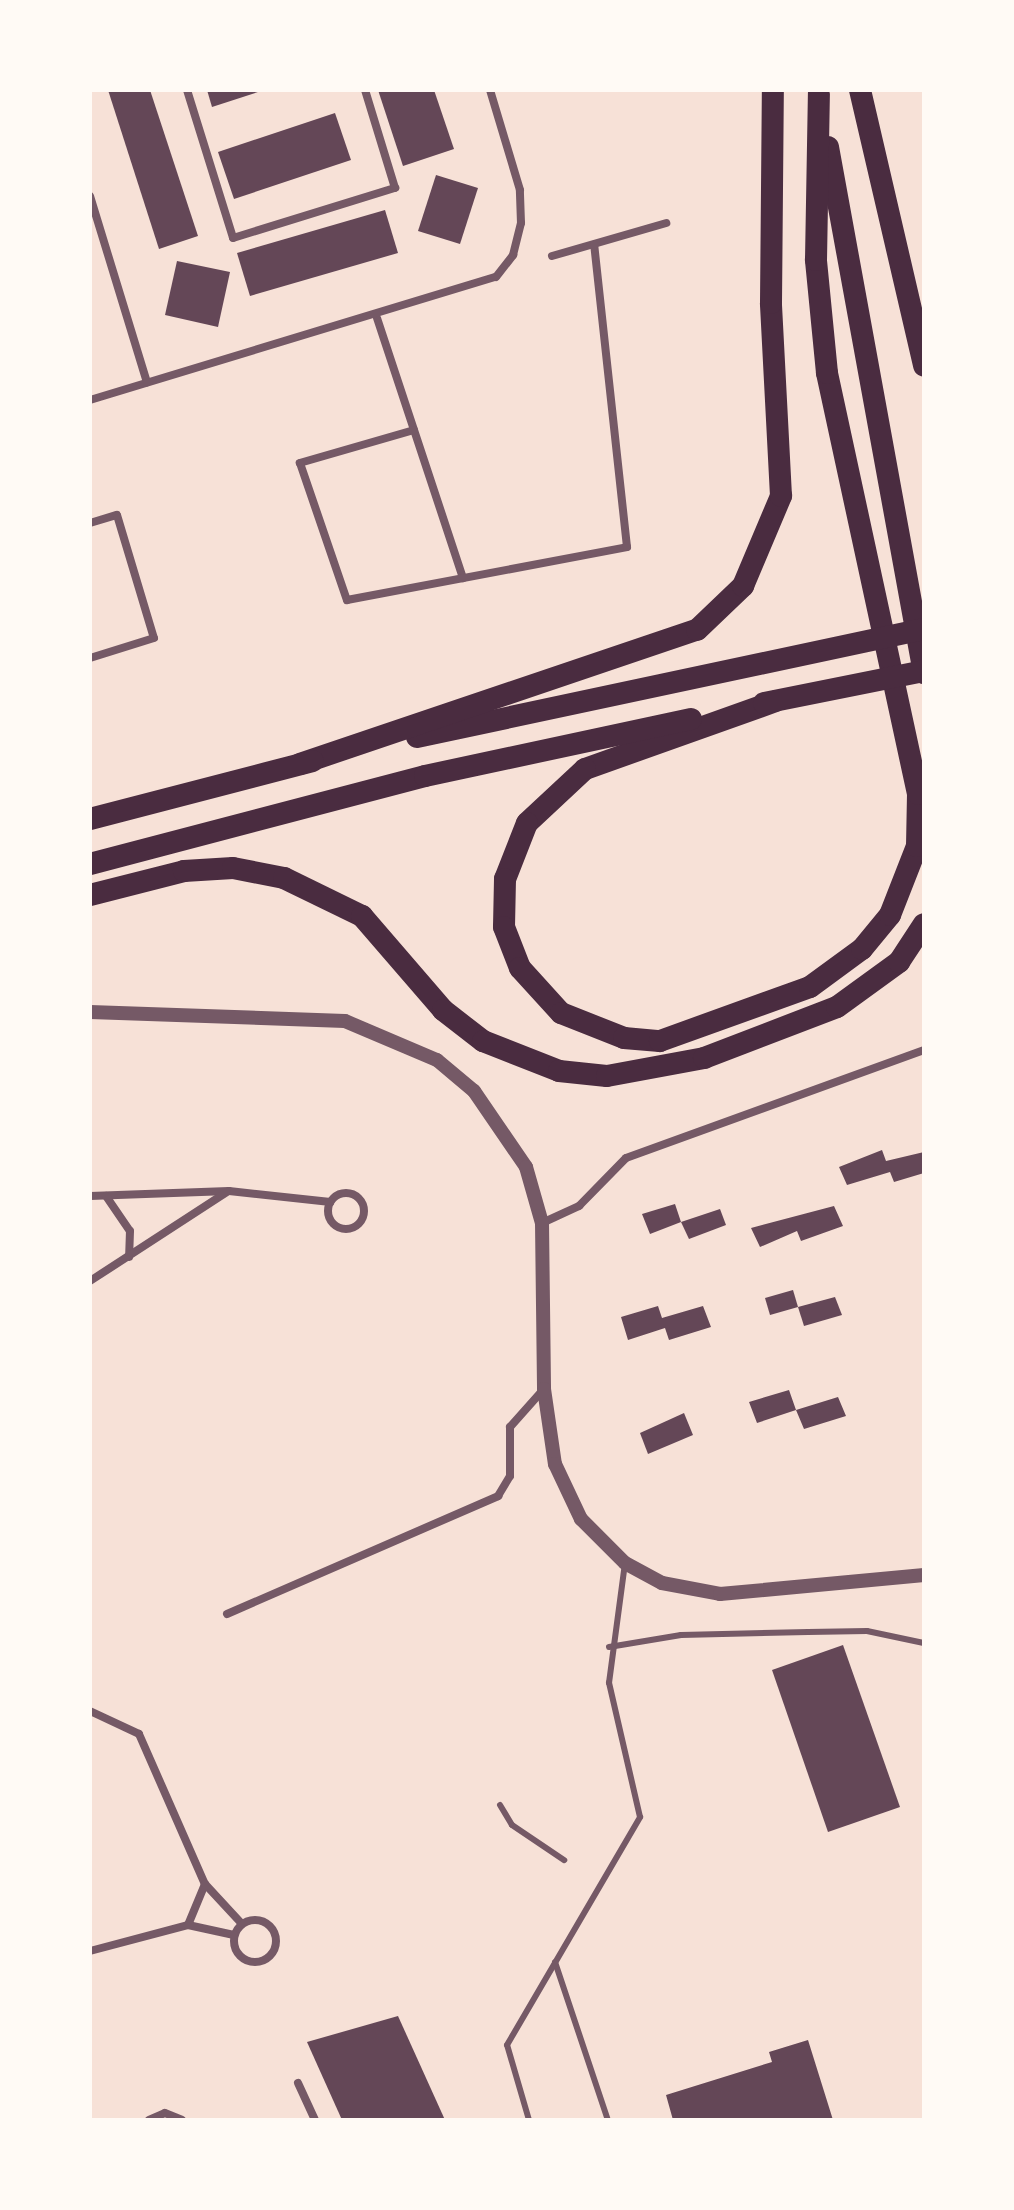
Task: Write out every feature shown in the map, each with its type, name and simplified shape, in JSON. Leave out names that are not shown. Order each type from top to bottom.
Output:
[{"type":"highway","points":[[300,764],[697,630],[743,586],[781,496],[771,303],[773,90]]},
{"type":"highway","points":[[860,90],[924,366]]},
{"type":"highway","points":[[90,864],[425,776],[776,701],[924,672],[819,94],[820,311],[875,600],[908,747],[918,794],[908,875],[862,949],[825,979],[660,1041],[624,1038],[561,1013],[520,968],[504,927],[505,879],[527,823],[585,769],[776,701]]},
{"type":"highway","points":[[90,819],[300,764],[924,629]]},
{"type":"highway","points":[[90,895],[184,871],[233,868],[284,878],[362,916],[443,1010],[483,1041],[559,1071],[607,1076],[704,1058],[837,1007],[899,962],[924,924]]},
{"type":"street","points":[[187,90],[233,238],[395,188],[365,90]]},
{"type":"street","points":[[90,400],[377,318],[496,277],[516,245],[520,190],[490,90]]},
{"type":"street","points":[[90,196],[147,383]]},
{"type":"street","points":[[552,256],[666,223]]},
{"type":"street","points":[[414,430],[300,463],[347,600],[627,547],[594,245]]},
{"type":"street","points":[[377,318],[463,578]]},
{"type":"street","points":[[90,523],[117,515],[154,638],[90,658]]},
{"type":"street","points":[[90,1012],[312,1017],[345,1021],[410,1046],[458,1074],[490,1108],[526,1167],[542,1223],[544,1389],[566,1492],[591,1533],[625,1563],[662,1583],[720,1594],[924,1575]]},
{"type":"street","points":[[542,1223],[579,1206],[626,1158],[924,1050]]},
{"type":"street","points":[[90,1281],[229,1191]]},
{"type":"street","points":[[90,1196],[229,1191],[330,1202],[342,1193],[358,1197],[362,1219],[341,1228],[330,1218],[330,1202]]},
{"type":"street","points":[[106,1196],[130,1231],[129,1257]]},
{"type":"street","points":[[227,1614],[498,1496],[510,1476],[510,1427],[544,1389]]},
{"type":"street","points":[[90,1711],[139,1734],[205,1884],[242,1924],[267,1923],[276,1947],[268,1958],[243,1959],[234,1935]]},
{"type":"street","points":[[188,1925],[205,1884]]},
{"type":"street","points":[[234,1935],[242,1924]]},
{"type":"street","points":[[90,1951],[188,1925],[234,1935]]},
{"type":"street","points":[[298,2083],[315,2120]]},
{"type":"street","points":[[149,2120],[165,2113],[182,2120]]},
{"type":"lane","points":[[529,2120],[507,2045],[640,1817],[614,1720],[609,1647],[625,1563]]},
{"type":"lane","points":[[609,1647],[681,1635],[823,1632],[924,1643]]},
{"type":"lane","points":[[500,1805],[512,1825],[564,1860]]},
{"type":"lane","points":[[555,1962],[608,2120]]},
{"type":"building","points":[[108,90],[150,90],[198,236],[159,249]]},
{"type":"building","points":[[207,90],[261,90],[261,91],[212,107]]},
{"type":"building","points":[[378,90],[434,90],[454,149],[403,166]]},
{"type":"building","points":[[335,113],[351,160],[234,199],[218,152]]},
{"type":"building","points":[[436,175],[478,188],[460,244],[418,231]]},
{"type":"building","points":[[385,210],[398,253],[250,296],[237,253]]},
{"type":"building","points":[[177,261],[230,272],[218,327],[165,315]]},
{"type":"building","points":[[882,1150],[886,1161],[924,1152],[924,1173],[894,1182],[890,1172],[847,1185],[839,1167]]},
{"type":"building","points":[[675,1204],[681,1222],[650,1234],[642,1214]]},
{"type":"building","points":[[834,1206],[843,1226],[801,1241],[797,1231],[760,1247],[751,1228]]},
{"type":"building","points":[[720,1209],[726,1225],[689,1239],[681,1222]]},
{"type":"building","points":[[793,1290],[798,1307],[770,1315],[765,1298]]},
{"type":"building","points":[[835,1297],[842,1315],[804,1326],[798,1307]]},
{"type":"building","points":[[658,1306],[662,1318],[703,1306],[711,1327],[669,1340],[665,1328],[628,1340],[621,1317]]},
{"type":"building","points":[[789,1390],[796,1410],[757,1423],[749,1402]]},
{"type":"building","points":[[838,1397],[846,1416],[804,1429],[796,1410]]},
{"type":"building","points":[[684,1413],[693,1435],[648,1454],[640,1433]]},
{"type":"building","points":[[843,1645],[900,1807],[828,1832],[772,1670]]},
{"type":"building","points":[[398,2016],[445,2120],[342,2120],[307,2042]]},
{"type":"building","points":[[808,2040],[833,2120],[673,2120],[666,2095],[772,2062],[769,2052]]}]
